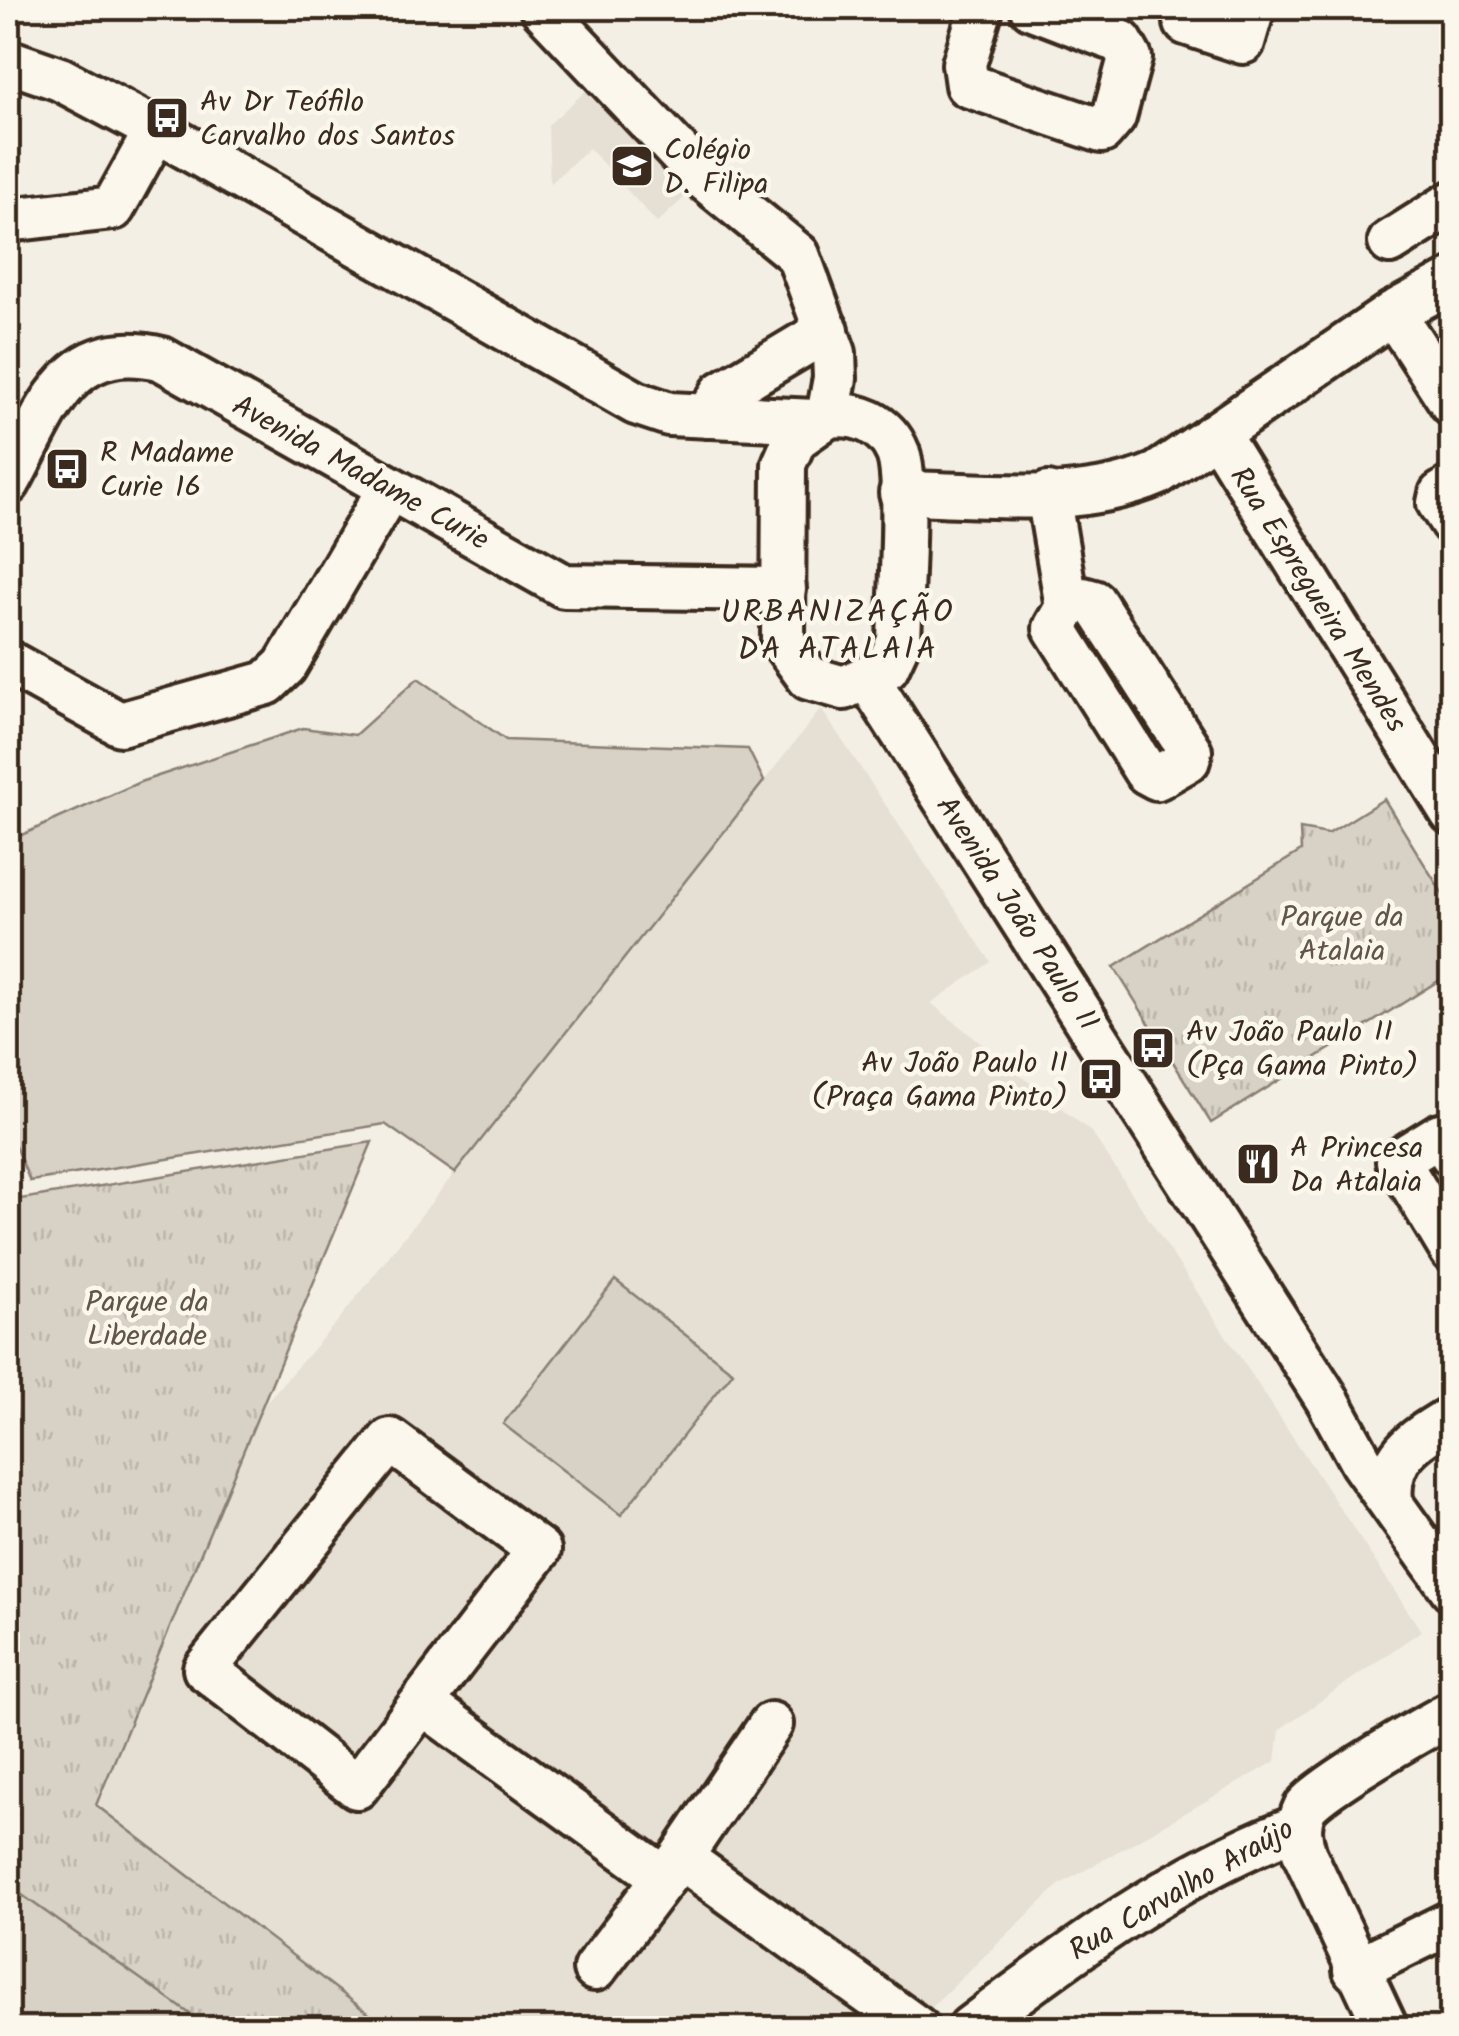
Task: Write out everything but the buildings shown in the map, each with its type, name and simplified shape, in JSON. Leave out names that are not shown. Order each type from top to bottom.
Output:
[{"type":"street","points":[[8,61],[60,79],[156,130],[636,403],[670,414],[822,419],[856,416],[881,428],[898,452],[899,641],[887,667],[868,680],[844,688],[809,678],[783,642],[784,464],[794,439],[822,419],[835,378],[827,330],[798,255],[700,176],[542,8]]},
{"type":"street","points":[[981,8],[964,64],[967,85],[1102,131],[1114,117],[1130,58],[1122,42],[1032,8]]},
{"type":"street","points":[[1192,8],[1186,24],[1242,42],[1253,8]]},
{"type":"street","points":[[8,220],[113,208],[156,130]]},
{"type":"street","points":[[1390,242],[1452,203]]},
{"type":"street","points":[[901,493],[1048,494],[1122,488],[1157,474],[1393,313],[1452,282]]},
{"type":"street","points":[[1393,313],[1452,404]]},
{"type":"street","points":[[708,416],[722,393],[827,330]]},
{"type":"street","name":"Avenida Madame Curie","points":[[8,483],[67,378],[87,362],[132,352],[162,359],[564,586],[784,589]]},
{"type":"street","name":"Rua Espregueira Mendes","points":[[1218,435],[1452,813]]},
{"type":"street","points":[[1452,487],[1441,494],[1439,503],[1452,522]]},
{"type":"street","points":[[8,662],[120,724],[267,683],[285,666],[389,489]]},
{"type":"street","points":[[1048,494],[1068,607]]},
{"type":"street","name":"Avenida João Paulo II","points":[[868,680],[1328,1399],[1362,1464],[1452,1589]]},
{"type":"street","points":[[1452,1154],[1440,1135],[1398,1161],[1452,1251]]},
{"type":"street","name":"Avenida João Paulo II","points":[[1328,1399],[1378,1437],[1406,1445]]},
{"type":"street","points":[[1391,1501],[1389,1479],[1406,1445],[1452,1418]]},
{"type":"street","points":[[390,1440],[539,1550],[424,1704],[356,1787],[205,1669],[390,1440]]},
{"type":"street","points":[[424,1704],[671,1869],[734,1894],[917,2028]]},
{"type":"street","name":"Rua Carvalho Araújo","points":[[970,2028],[1077,1947],[1249,1845],[1300,1826],[1304,1810],[1322,1789],[1448,1705]]},
{"type":"street","points":[[595,1970],[671,1869],[771,1724]]},
{"type":"street","points":[[1300,1826],[1305,1855],[1355,1970],[1386,2028]]},
{"type":"street","points":[[1355,1970],[1452,1922]]},
{"type":"shaded area","name":"Colégio D. Filipa","points":[[588,89],[686,196],[657,223],[589,148],[550,184],[548,125]]},
{"type":"shaded area","points":[[821,709],[991,962],[931,1003],[1092,1133],[1421,1631],[1280,1729],[1276,1761],[1059,1885],[909,2028],[92,2028],[8,1693],[337,1322]]},
{"type":"green space","points":[[418,678],[506,740],[748,749],[764,781],[455,1173],[385,1124],[30,1181],[8,1130],[8,841],[140,782],[303,728],[355,735]]},
{"type":"green space","name":"Parque da Atalaia","points":[[1384,799],[1451,907],[1451,973],[1211,1123],[1114,967],[1301,851],[1300,829],[1328,834]]},
{"type":"green space","name":"Parque da Liberdade","points":[[372,1142],[96,1805],[377,2020],[372,2028],[210,2028],[8,1885],[8,1201]]},
{"type":"green space","points":[[615,1280],[733,1372],[621,1515],[503,1424]]},
{"type":"green space","points":[[8,1809],[237,2028],[21,2028],[8,2019]]},
{"type":"place","name":"Av Dr Teófilo Carvalho dos Santos","points":[[167,118]]},
{"type":"place","name":"Colégio D. Filipa","points":[[632,166]]},
{"type":"place","name":"R Madame Curie 16","points":[[67,469]]},
{"type":"place","name":"Av João Paulo II (Pça Gama Pinto)","points":[[1153,1048]]},
{"type":"place","name":"Av João Paulo II (Praça Gama Pinto)","points":[[1101,1079]]},
{"type":"place","name":"A Princesa Da Atalaia","points":[[1258,1164]]},
{"type":"district","name":"URBANIZAÇÃO DA ATALAIA","points":[[838,630]]}]
